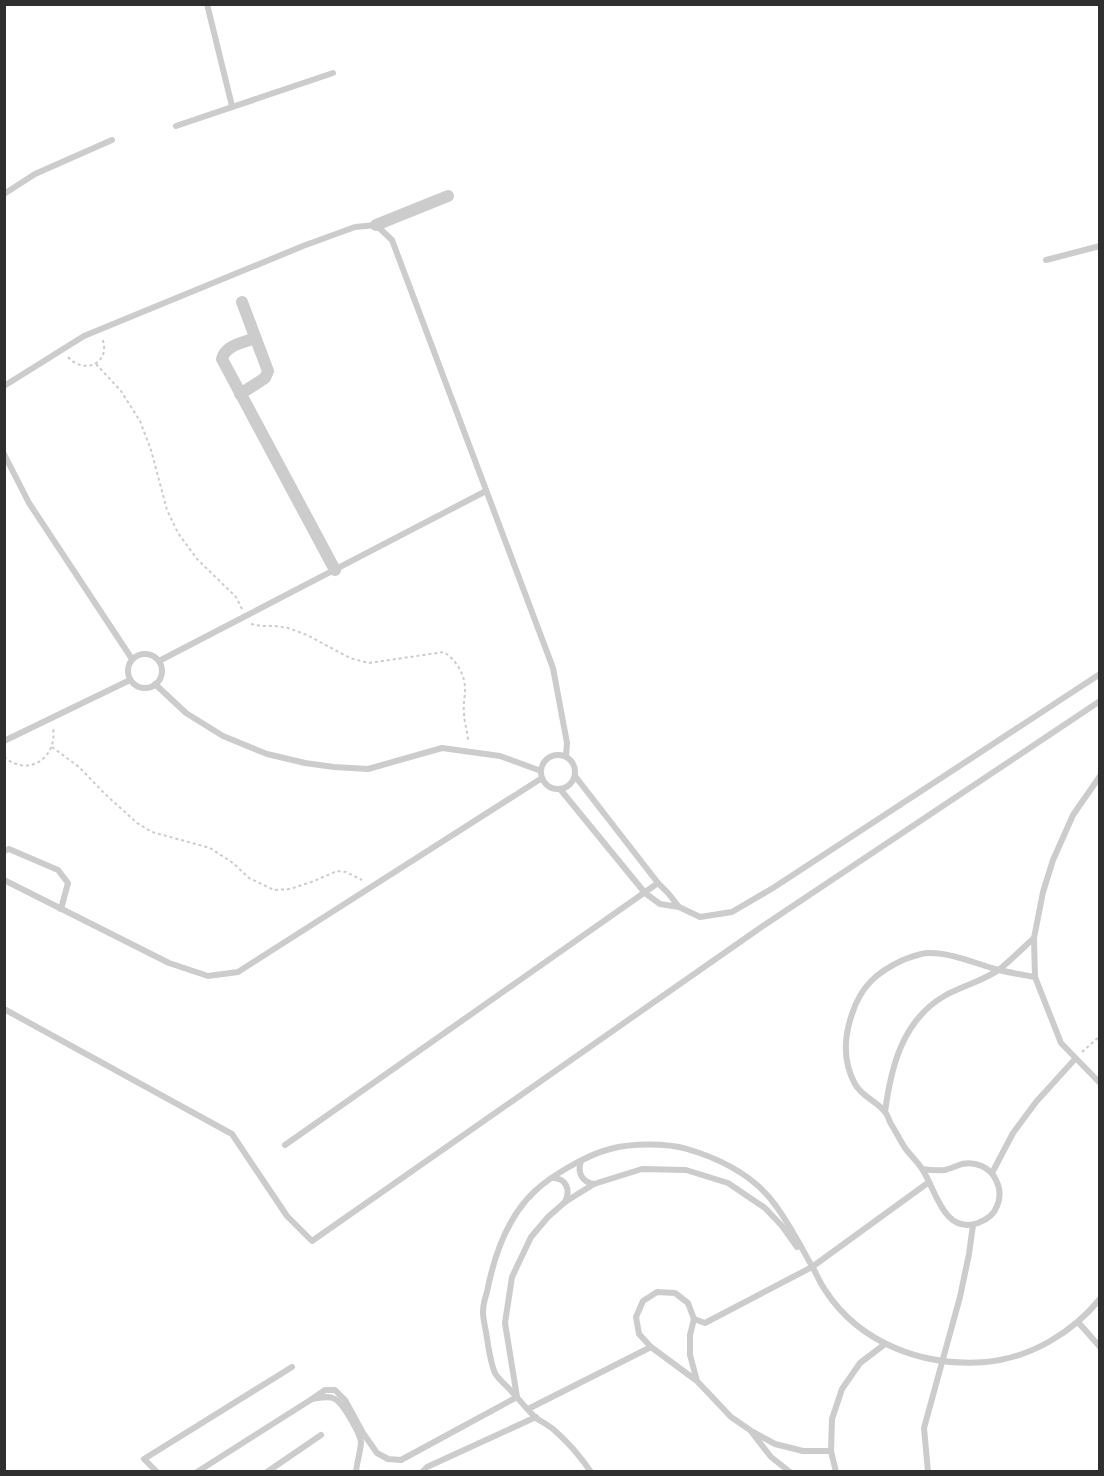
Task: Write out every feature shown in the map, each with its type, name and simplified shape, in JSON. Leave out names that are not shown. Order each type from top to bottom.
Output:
[{"type":"street","points":[[376,225],[448,196]]},
{"type":"street","points":[[240,394],[265,378],[268,371],[242,302]]},
{"type":"street","points":[[255,338],[228,348],[223,353],[222,359],[334,570]]},
{"type":"lane","points":[[207,4],[232,106]]},
{"type":"lane","points":[[176,126],[333,73]]},
{"type":"lane","points":[[4,194],[35,174],[112,140]]},
{"type":"lane","points":[[4,386],[84,336],[303,246],[355,227],[376,225],[392,240],[554,668],[567,743],[566,756]]},
{"type":"lane","points":[[1046,260],[1100,246]]},
{"type":"lane","points":[[4,454],[29,504],[132,658]]},
{"type":"lane","points":[[159,661],[486,491]]},
{"type":"lane","points":[[146,653],[159,661],[162,673],[155,684],[145,688],[130,680],[127,669],[132,658],[146,653]]},
{"type":"lane","points":[[560,789],[645,893],[660,904],[679,907],[700,917],[732,912],[1100,674]]},
{"type":"lane","points":[[4,741],[130,680]]},
{"type":"lane","points":[[155,684],[186,713],[223,736],[267,754],[305,763],[368,769],[442,748],[500,756],[541,774]]},
{"type":"lane","points":[[4,1009],[232,1134],[286,1216],[312,1241],[760,928],[1100,701]]},
{"type":"lane","points":[[575,776],[570,785],[554,789],[544,783],[541,774],[543,764],[553,755],[566,756],[574,765],[575,776],[679,907]]},
{"type":"lane","points":[[4,880],[169,963],[208,976],[238,972],[541,774]]},
{"type":"lane","points":[[1100,776],[1073,815],[1053,860],[1043,892],[1034,938],[1035,977],[1061,1043],[1100,1083]]},
{"type":"lane","points":[[4,851],[9,849],[58,870],[68,883],[61,909]]},
{"type":"lane","points":[[285,1145],[658,883]]},
{"type":"lane","points":[[885,1112],[896,1058],[908,1031],[919,1017],[944,996],[998,970],[1034,938]]},
{"type":"lane","points":[[922,1168],[943,1170],[965,1163],[975,1163],[985,1167],[992,1173],[1000,1188],[998,1205],[988,1218],[973,1225],[950,1218],[944,1212],[922,1168],[906,1148],[885,1112],[855,1085],[846,1054],[848,1025],[861,993],[885,968],[912,956],[928,953],[1035,977]]},
{"type":"lane","points":[[992,1173],[1013,1133],[1036,1102],[1075,1059]]},
{"type":"lane","points":[[591,1472],[578,1453],[553,1429],[536,1417],[495,1373],[488,1346],[483,1310],[490,1275],[501,1240],[520,1208],[534,1192],[551,1179],[581,1161],[610,1149],[647,1144],[683,1147],[718,1159],[749,1178],[775,1204],[825,1290],[842,1311],[862,1329],[885,1344],[903,1352],[943,1362],[991,1362],[1014,1356],[1037,1348],[1058,1336],[1078,1322],[1100,1299]]},
{"type":"lane","points":[[581,1161],[579,1167],[583,1179],[594,1184]]},
{"type":"lane","points":[[517,1397],[505,1323],[512,1277],[531,1237],[548,1217],[565,1202],[594,1184],[642,1169],[686,1170],[728,1183],[765,1208],[782,1226],[812,1267]]},
{"type":"lane","points":[[551,1179],[558,1178],[565,1182],[568,1188],[565,1202]]},
{"type":"lane","points":[[694,1319],[705,1323],[812,1267],[929,1182]]},
{"type":"lane","points":[[928,1472],[924,1428],[960,1298],[973,1225]]},
{"type":"lane","points":[[698,1381],[690,1355],[690,1335],[694,1319],[688,1303],[675,1293],[657,1292],[643,1301],[636,1317],[639,1334],[651,1347],[698,1381],[731,1417],[750,1430],[784,1447],[803,1451],[831,1451]]},
{"type":"lane","points":[[1078,1322],[1100,1347]]},
{"type":"lane","points":[[836,1472],[831,1451],[832,1419],[842,1389],[860,1363],[885,1344]]},
{"type":"lane","points":[[528,1409],[651,1347]]},
{"type":"lane","points":[[157,1472],[144,1459],[292,1367]]},
{"type":"lane","points":[[197,1472],[325,1390],[335,1390],[345,1400],[377,1453],[388,1459],[401,1460],[517,1397]]},
{"type":"lane","points":[[312,1399],[327,1396],[334,1398],[348,1414],[361,1441],[356,1472]]},
{"type":"lane","points":[[422,1472],[427,1467],[536,1417]]},
{"type":"lane","points":[[750,1430],[771,1457],[790,1472]]},
{"type":"lane","points":[[267,1472],[321,1435]]},
{"type":"path","points":[[62,350],[74,364],[88,367],[96,364],[104,353],[105,345],[99,330]]},
{"type":"path","points":[[96,364],[121,391],[140,421],[151,450],[167,510],[178,533],[197,559],[236,597],[251,624],[261,627],[288,628],[307,635],[350,658],[369,663],[444,652],[456,663],[462,674],[465,687],[464,721],[468,732],[469,752]]},
{"type":"path","points":[[4,757],[21,765],[38,763],[52,747],[54,736],[51,719]]},
{"type":"path","points":[[52,747],[79,767],[137,823],[152,832],[210,848],[233,863],[249,878],[274,890],[290,889],[337,871],[356,876],[372,886]]},
{"type":"path","points":[[1075,1059],[1100,1036]]}]
